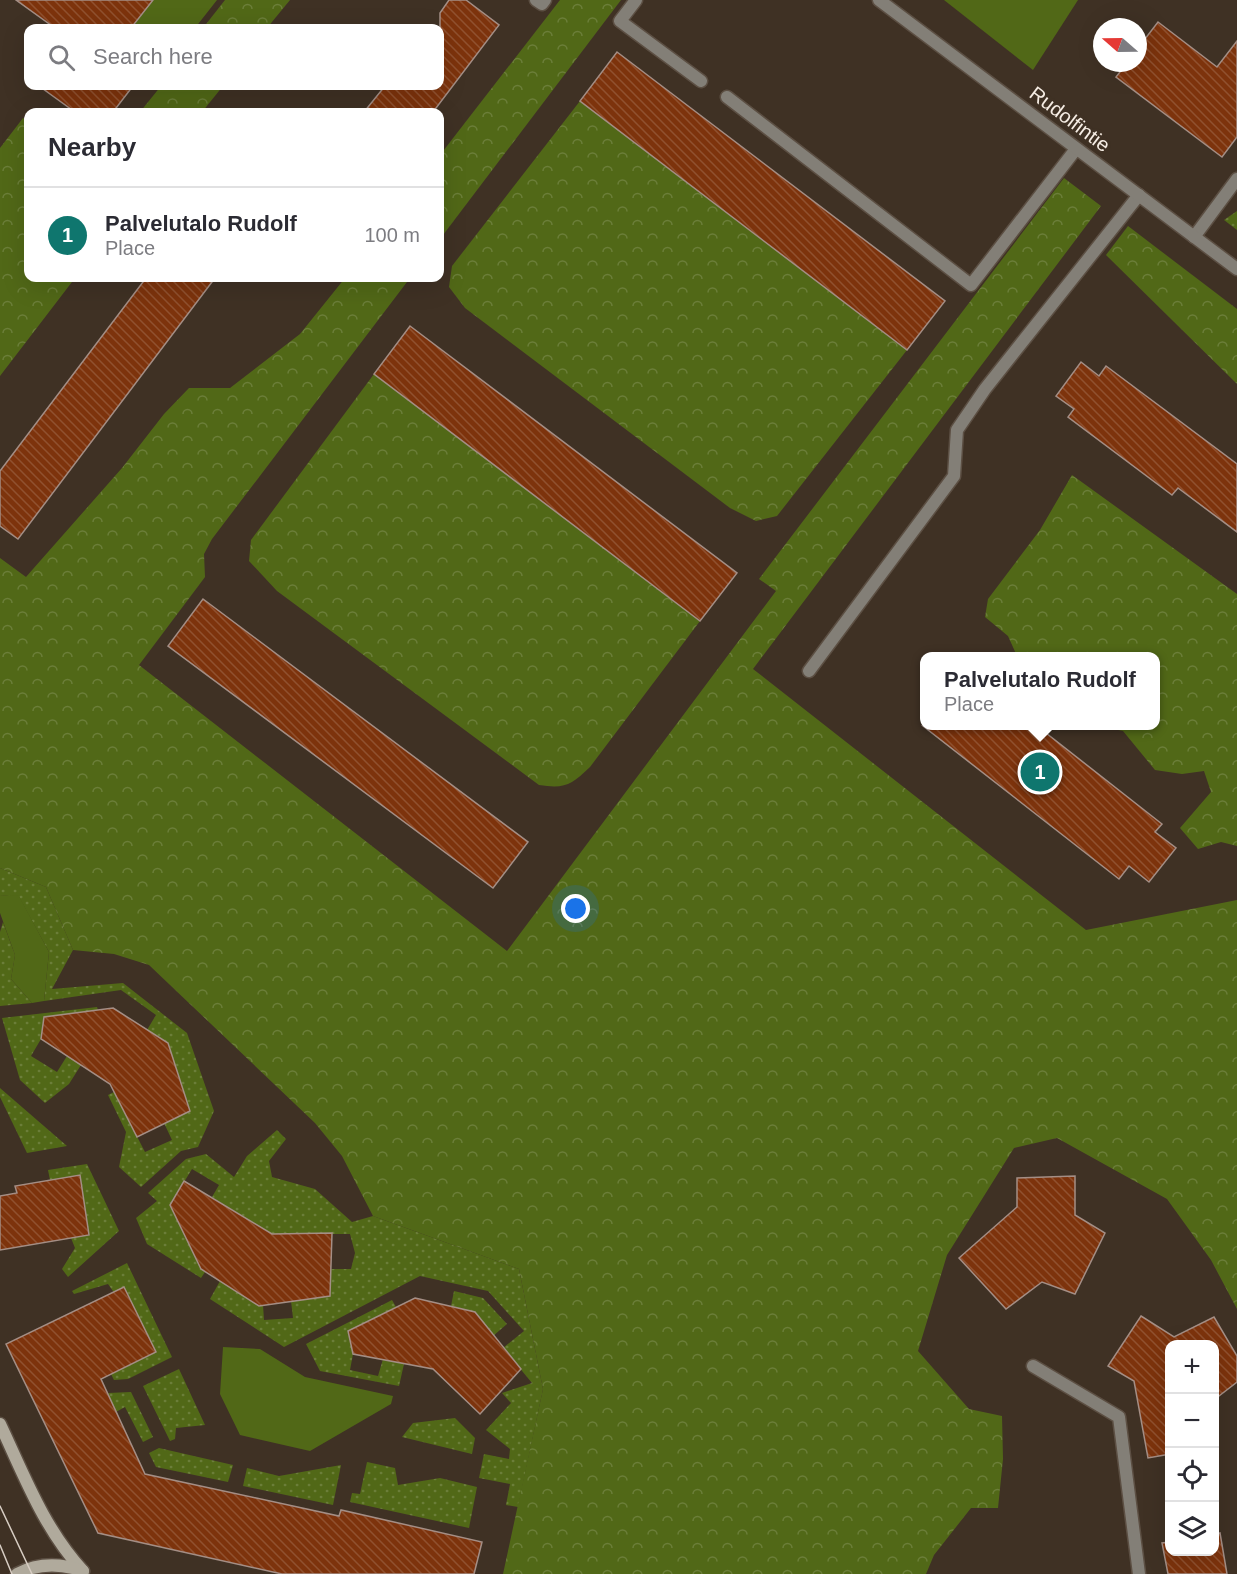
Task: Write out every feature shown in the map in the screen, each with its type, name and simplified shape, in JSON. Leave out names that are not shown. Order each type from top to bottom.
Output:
[{"type":"street","points":[[536,0],[542,4],[545,0]]},
{"type":"street","points":[[636,0],[620,21],[701,81]]},
{"type":"street","name":"Rudolfintie","points":[[879,0],[1237,269]]},
{"type":"street","points":[[727,97],[971,285],[1076,148]]},
{"type":"street","points":[[1194,237],[1232,196],[1237,179]]},
{"type":"street","points":[[809,671],[954,476],[957,430],[985,389],[1139,195]]},
{"type":"street","points":[[1033,1366],[1119,1417],[1139,1574]]},
{"type":"street","points":[[0,1424],[47,1523],[66,1553],[86,1572]]},
{"type":"street","points":[[17,1574],[50,1565],[86,1572]]},
{"type":"green space","points":[[142,0],[217,0],[198,24],[135,23],[149,6]]},
{"type":"green space","points":[[225,0],[290,0],[270,24],[206,24]]},
{"type":"green space","points":[[560,0],[621,0],[444,234],[444,150]]},
{"type":"green space","points":[[944,0],[1078,0],[1033,70]]},
{"type":"green space","points":[[158,90],[220,90],[205,108],[143,108]]},
{"type":"green space","points":[[580,101],[907,350],[777,516],[756,521],[730,508],[465,308],[449,287],[452,266]]},
{"type":"green space","points":[[23,118],[24,282],[72,282],[0,376],[0,148]]},
{"type":"green space","points":[[1064,178],[1101,206],[753,669],[1086,930],[1237,900],[1237,1309],[1211,1260],[1167,1199],[1057,1138],[1014,1148],[947,1255],[918,1351],[969,1409],[1002,1416],[1003,1459],[998,1508],[971,1508],[934,1555],[926,1574],[503,1574],[543,1389],[519,1269],[373,1216],[342,1156],[315,1123],[149,965],[114,954],[73,950],[46,887],[0,868],[0,558],[26,577],[122,468],[164,414],[189,388],[230,388],[300,334],[342,282],[407,282],[212,539],[204,554],[205,577],[139,665],[507,951],[776,591],[759,579]]},
{"type":"green space","points":[[1237,211],[1237,230],[1224,220]]},
{"type":"green space","points":[[1128,226],[1237,309],[1237,384],[1106,255]]},
{"type":"green space","points":[[374,374],[700,621],[590,767],[572,782],[562,786],[539,785],[277,591],[249,561],[251,540]]},
{"type":"green space","points":[[1072,475],[1237,594],[1237,846],[1221,842],[1198,849],[1180,828],[1211,792],[1204,771],[1182,774],[1155,770],[1123,731],[1118,730],[1160,730],[1160,652],[1015,652],[1008,636],[985,617],[988,599],[1040,530]]},
{"type":"green space","points":[[0,868],[46,887],[73,950],[52,989],[123,983],[187,1033],[214,1111],[198,1147],[181,1151],[141,1187],[119,1167],[126,1132],[108,1095],[114,1092],[145,1152],[172,1140],[164,1123],[147,1030],[156,1015],[121,990],[44,1001],[49,952],[19,897],[0,895]]},
{"type":"green space","points":[[0,895],[19,896],[49,952],[44,1001],[32,1003],[11,979],[15,955],[0,913]]},
{"type":"green space","points":[[3,922],[15,955],[11,979],[32,1003],[0,1006],[0,932]]},
{"type":"green space","points":[[97,1007],[98,1010],[44,1017],[41,1039],[31,1056],[57,1072],[67,1056],[81,1065],[69,1084],[45,1103],[20,1080],[2,1018]]},
{"type":"green space","points":[[0,1088],[67,1146],[27,1153],[0,1097]]},
{"type":"green space","points":[[277,1130],[286,1139],[269,1161],[272,1177],[315,1189],[352,1222],[373,1216],[519,1269],[543,1389],[518,1507],[506,1505],[510,1484],[479,1478],[484,1454],[509,1459],[510,1449],[486,1430],[511,1403],[502,1393],[532,1383],[503,1348],[524,1331],[488,1291],[420,1276],[284,1347],[210,1299],[220,1281],[259,1305],[263,1305],[264,1320],[293,1318],[291,1301],[330,1296],[331,1269],[351,1269],[355,1253],[350,1234],[272,1234],[212,1197],[219,1185],[192,1169],[170,1205],[205,1272],[201,1278],[147,1244],[136,1218],[157,1201],[148,1193],[186,1159],[206,1154],[234,1177],[247,1156]]},
{"type":"green space","points":[[87,1164],[119,1231],[68,1277],[62,1269],[75,1248],[71,1238],[89,1235],[80,1176],[50,1180],[48,1170]]},
{"type":"green space","points":[[127,1263],[172,1357],[128,1379],[114,1380],[111,1374],[156,1352],[108,1284],[74,1294],[72,1291]]},
{"type":"green space","points":[[454,1291],[483,1298],[507,1324],[493,1336],[475,1312],[451,1306]]},
{"type":"green space","points":[[392,1300],[396,1307],[348,1332],[353,1354],[350,1370],[378,1376],[383,1359],[404,1364],[399,1386],[320,1371],[306,1344]]},
{"type":"green space","points":[[223,1347],[260,1349],[305,1377],[393,1396],[391,1404],[310,1451],[240,1435],[220,1394]]},
{"type":"green space","points":[[179,1369],[205,1425],[176,1428],[175,1439],[170,1441],[143,1386]]},
{"type":"green space","points":[[131,1392],[153,1437],[143,1442],[125,1407],[116,1412],[108,1393]]},
{"type":"green space","points":[[455,1418],[475,1438],[472,1454],[402,1437],[413,1423]]},
{"type":"green space","points":[[159,1448],[233,1465],[228,1482],[156,1467],[149,1453]]},
{"type":"green space","points":[[367,1462],[395,1468],[398,1485],[440,1478],[477,1487],[469,1528],[350,1502],[352,1493],[360,1494]]},
{"type":"green space","points":[[341,1465],[333,1505],[243,1486],[247,1468],[279,1476]]},
{"type":"building","points":[[16,0],[153,0],[134,24],[49,24]]},
{"type":"building","points":[[449,0],[466,0],[499,25],[436,108],[367,108],[382,90],[444,90],[444,24],[440,24],[440,13]]},
{"type":"building","points":[[1158,22],[1217,67],[1237,41],[1237,137],[1222,157],[1116,77],[1120,72],[1147,72],[1147,36]]},
{"type":"building","points":[[617,52],[945,301],[907,350],[580,101]]},
{"type":"building","points":[[45,90],[130,90],[116,108],[69,108]]},
{"type":"building","points":[[143,282],[212,282],[18,539],[0,526],[0,471]]},
{"type":"building","points":[[410,326],[737,573],[700,621],[374,374]]},
{"type":"building","points":[[1081,362],[1099,376],[1106,366],[1237,464],[1237,532],[1178,488],[1172,495],[1068,417],[1074,409],[1056,396]]},
{"type":"building","points":[[203,599],[528,842],[493,888],[168,646]]},
{"type":"building","points":[[928,730],[1042,730],[1162,824],[1155,832],[1176,848],[1149,882],[1129,866],[1119,879]]},
{"type":"building","points":[[113,1008],[168,1043],[190,1111],[137,1137],[110,1084],[41,1039],[44,1017]]},
{"type":"building","points":[[80,1175],[89,1235],[0,1250],[0,1196],[17,1193],[15,1186]]},
{"type":"building","points":[[1075,1176],[1075,1215],[1105,1233],[1075,1294],[1042,1282],[1006,1309],[959,1258],[1017,1207],[1017,1178]]},
{"type":"building","points":[[184,1181],[272,1234],[332,1233],[330,1296],[259,1306],[201,1269],[170,1205]]},
{"type":"building","points":[[124,1287],[156,1352],[101,1379],[145,1474],[339,1516],[341,1510],[482,1542],[474,1574],[282,1574],[98,1533],[6,1344]]},
{"type":"building","points":[[415,1298],[475,1312],[521,1369],[480,1414],[433,1369],[353,1354],[348,1331]]},
{"type":"building","points":[[1141,1316],[1174,1337],[1214,1317],[1237,1356],[1237,1382],[1219,1396],[1219,1340],[1165,1340],[1165,1455],[1148,1458],[1134,1381],[1108,1366]]},
{"type":"building","points":[[1219,1533],[1227,1574],[1168,1574],[1162,1543],[1165,1543],[1165,1556],[1219,1556]]},
{"type":"tram line","points":[[0,1506],[32,1574]]},
{"type":"tram line","points":[[0,1545],[12,1574]]},
{"type":"place","name":"Palvelutalo Rudolf","points":[[1040,772]]}]
